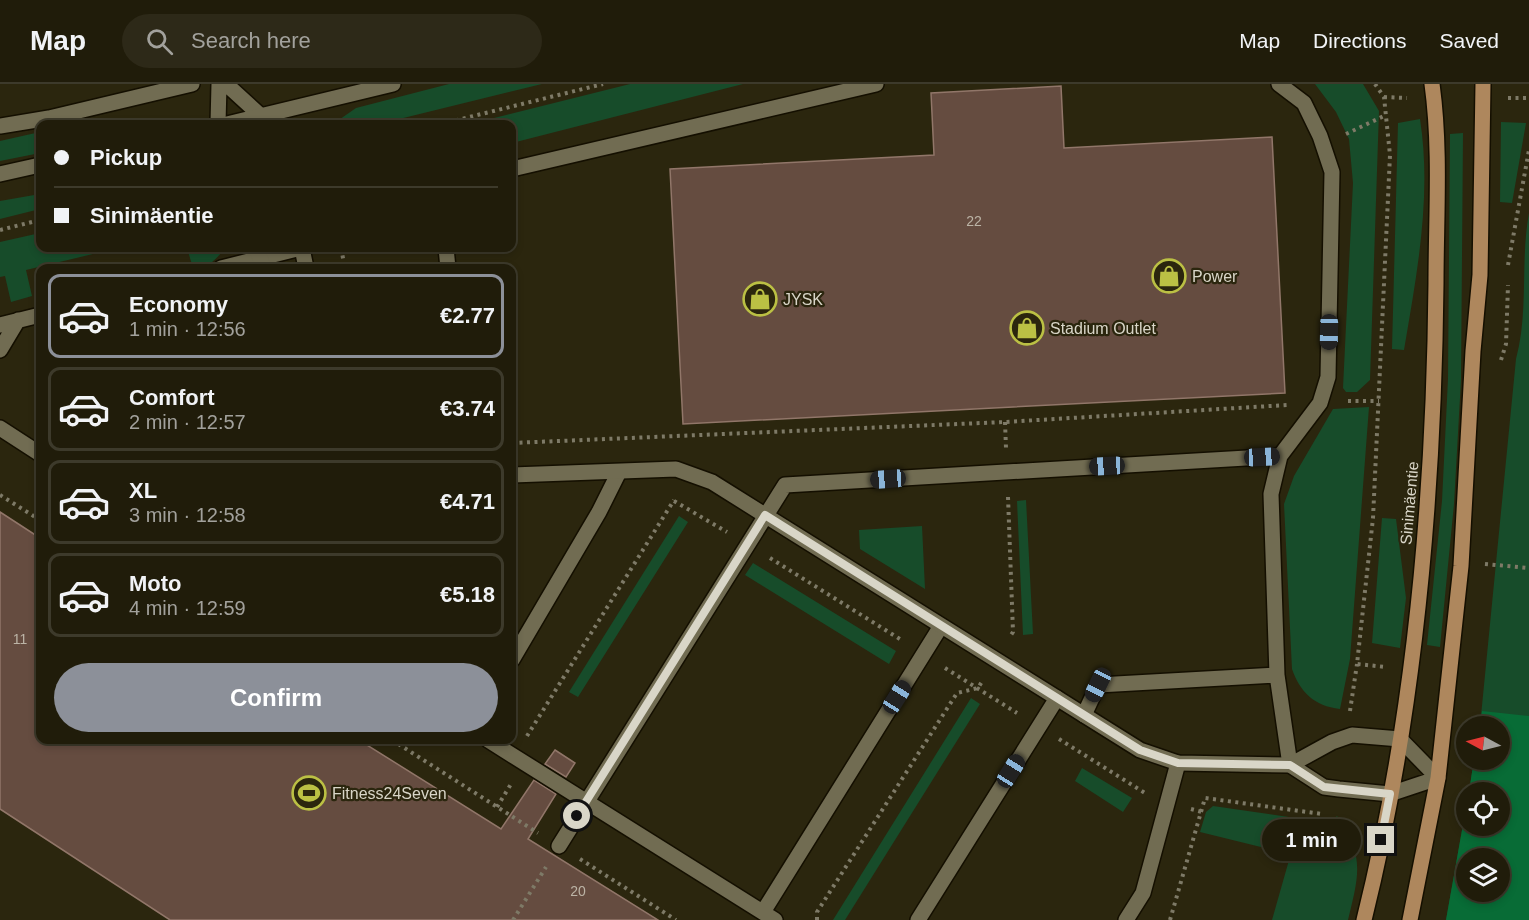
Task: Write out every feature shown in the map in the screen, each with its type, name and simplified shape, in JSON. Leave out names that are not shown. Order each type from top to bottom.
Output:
[{"type":"main road","name":"Sinimäentie","points":[[1365,920],[1400,739],[1428,493],[1436,346],[1437,149],[1432,84]]},
{"type":"main road","points":[[1410,920],[1438,778],[1461,566],[1473,351],[1480,275],[1483,84]]},
{"type":"street","points":[[37,120],[192,84]]},
{"type":"street","points":[[218,120],[219,84]]},
{"type":"street","points":[[226,84],[263,120],[393,84]]},
{"type":"street","points":[[516,168],[876,84]]},
{"type":"street","points":[[516,475],[676,469],[712,482],[1140,750],[1178,763],[1290,765],[1332,742],[1352,735],[1400,739],[1438,778],[1390,794],[1324,787],[1290,765],[1277,675],[1271,494],[1280,456],[1320,403],[1328,377],[1332,172],[1323,145],[1304,103],[1280,84]]},
{"type":"street","points":[[0,126],[36,120]]},
{"type":"street","points":[[0,174],[36,166]]},
{"type":"street","points":[[237,264],[285,252]]},
{"type":"street","points":[[0,325],[36,316]]},
{"type":"street","points":[[0,350],[18,320]]},
{"type":"street","points":[[0,428],[36,451]]},
{"type":"street","points":[[559,846],[784,485],[1280,456]]},
{"type":"street","points":[[516,653],[599,512],[619,472]]},
{"type":"street","points":[[495,744],[769,916],[941,626]]},
{"type":"street","points":[[1084,715],[1098,685],[1277,675]]},
{"type":"street","points":[[918,920],[1057,698]]},
{"type":"street","points":[[1126,920],[1143,893],[1178,763]]},
{"type":"path","points":[[457,120],[603,84]]},
{"type":"path","points":[[1375,84],[1384,97],[1390,155],[1373,518],[1357,664],[1409,670]]},
{"type":"path","points":[[1323,145],[1386,116]]},
{"type":"path","points":[[0,230],[36,221]]},
{"type":"path","points":[[1342,402],[1379,401]]},
{"type":"path","points":[[516,443],[1005,422],[1294,405]]},
{"type":"path","points":[[817,920],[817,912],[957,693],[978,688],[1013,632],[1005,422]]},
{"type":"path","points":[[497,807],[524,762],[527,735],[674,501],[676,469],[673,437]]},
{"type":"path","points":[[0,495],[36,518]]},
{"type":"path","points":[[674,501],[747,544],[1146,794],[1167,804],[1202,812]]},
{"type":"path","points":[[1482,564],[1529,568]]},
{"type":"path","points":[[398,744],[676,920]]},
{"type":"path","points":[[1170,920],[1205,798],[1319,816],[1328,810],[1339,789]]},
{"type":"path","points":[[513,920],[559,846]]},
{"type":"green space","points":[[449,84],[542,84],[395,120],[339,120],[356,108]]},
{"type":"green space","points":[[630,84],[743,84],[516,142],[516,120],[486,120]]},
{"type":"green space","points":[[1315,84],[1363,84],[1379,111],[1370,380],[1357,392],[1346,392],[1343,388],[1353,183],[1349,139],[1336,112]]},
{"type":"green space","points":[[1420,119],[1424,206],[1418,263],[1404,350],[1392,349],[1398,123]]},
{"type":"green space","points":[[1501,122],[1526,123],[1512,203],[1500,202]]},
{"type":"green space","points":[[36,133],[36,154],[0,161],[0,141]]},
{"type":"green space","points":[[1463,133],[1461,380],[1454,504],[1440,647],[1427,645],[1442,501],[1448,379],[1450,134]]},
{"type":"green space","points":[[36,195],[36,210],[0,219],[0,201]]},
{"type":"green space","points":[[1529,213],[1529,920],[1446,920],[1456,864],[1456,902],[1510,902],[1510,848],[1459,848],[1461,836],[1510,836],[1510,782],[1471,782],[1472,770],[1510,770],[1510,716],[1481,716],[1516,359],[1522,323]]},
{"type":"green space","points":[[36,234],[36,252],[101,252],[51,264],[36,264],[36,268],[26,270],[32,296],[11,302],[5,276],[0,277],[0,242]]},
{"type":"green space","points":[[188,252],[222,252],[208,264],[192,264]]},
{"type":"green space","points":[[1369,407],[1350,659],[1340,709],[1323,705],[1309,696],[1299,685],[1292,669],[1284,504],[1294,476],[1333,409]]},
{"type":"green space","points":[[1026,500],[1033,634],[1023,635],[1017,501]]},
{"type":"green space","points":[[679,516],[688,522],[578,697],[569,692]]},
{"type":"green space","points":[[1382,518],[1396,519],[1406,598],[1400,648],[1372,643]]},
{"type":"green space","points":[[922,526],[925,589],[860,549],[859,530]]},
{"type":"green space","points":[[753,563],[896,651],[889,664],[745,575]]},
{"type":"green space","points":[[971,698],[980,704],[845,920],[833,920]]},
{"type":"green space","points":[[1482,711],[1529,716],[1529,920],[1446,920],[1456,864],[1456,902],[1510,902],[1510,848],[1459,848],[1461,836],[1510,836],[1510,782],[1471,782],[1472,770],[1510,770],[1510,716],[1481,716]]},
{"type":"green space","points":[[1082,768],[1132,798],[1123,812],[1075,781]]},
{"type":"green space","points":[[1213,806],[1330,823],[1337,816],[1356,854],[1357,878],[1348,920],[1272,920],[1295,839],[1274,834],[1269,849],[1200,832],[1206,812]]},
{"type":"building","points":[[1061,86],[1064,148],[1272,137],[1285,393],[683,424],[670,169],[934,155],[931,93]]},
{"type":"building","points":[[0,512],[36,535],[36,744],[365,744],[501,829],[534,780],[556,794],[528,839],[658,920],[170,920],[0,809]]},
{"type":"building","points":[[555,750],[575,763],[566,777],[545,764]]},
{"type":"place","name":"Power","points":[[1169,276]]},
{"type":"place","name":"JYSK","points":[[760,299]]},
{"type":"place","name":"Stadium Outlet","points":[[1027,328]]},
{"type":"place","name":"Fitness24Seven","points":[[309,793]]},
{"type":"route","points":[[577,816],[765,515],[1140,750],[1178,763],[1290,765],[1324,787],[1390,794],[1381,840]]}]
